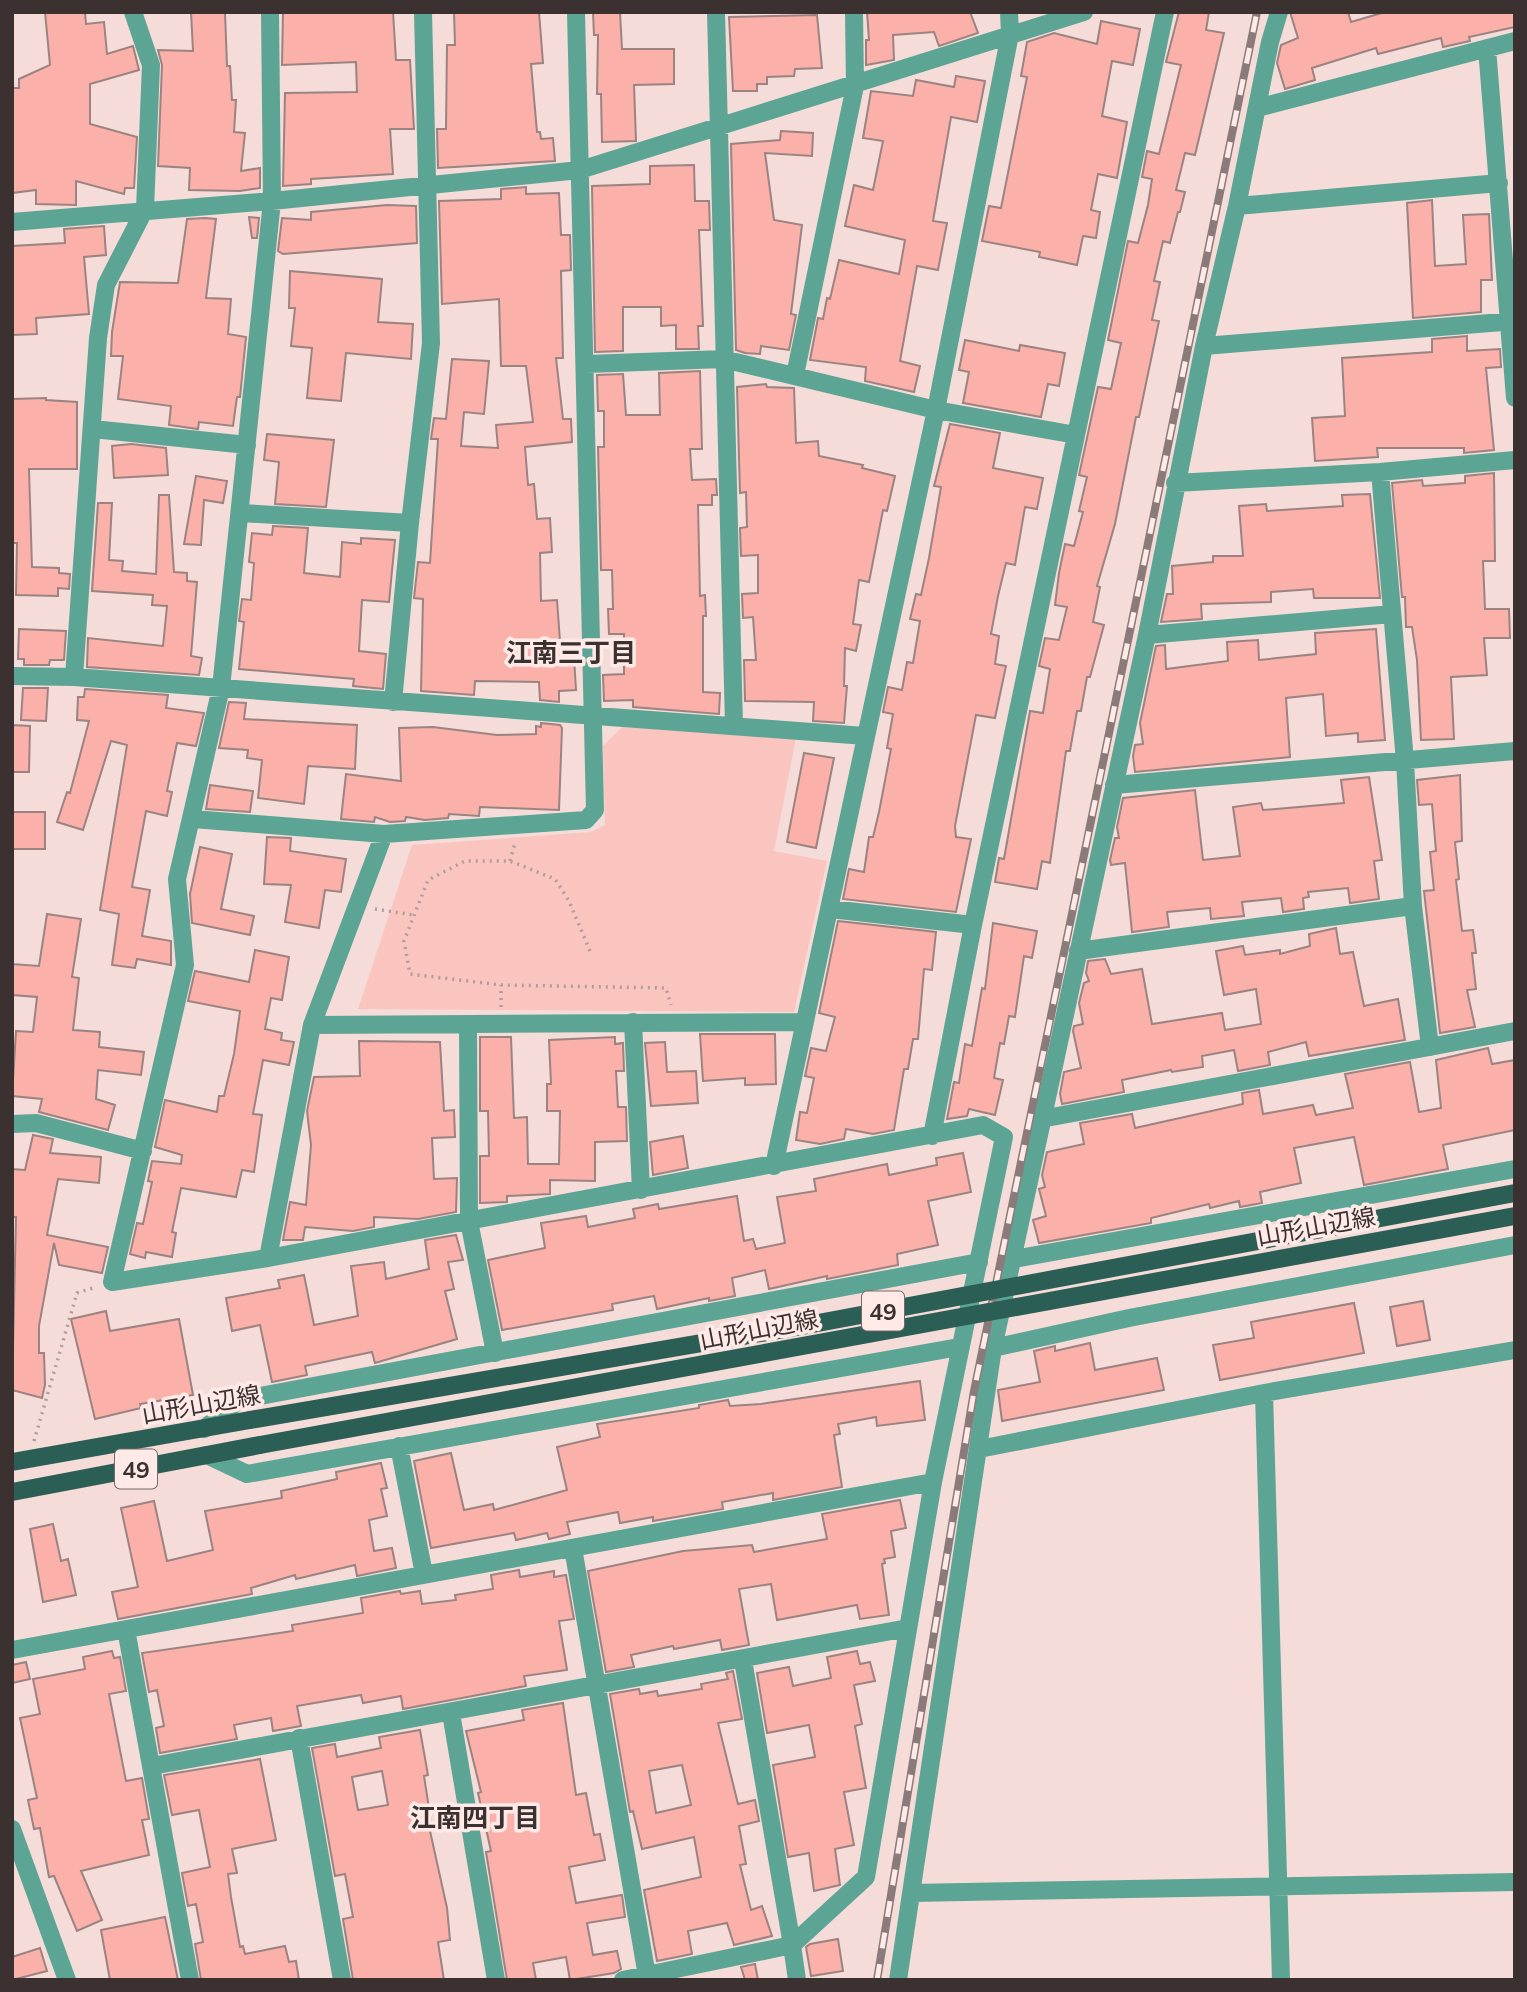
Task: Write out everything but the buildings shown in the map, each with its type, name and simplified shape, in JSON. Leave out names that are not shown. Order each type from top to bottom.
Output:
[{"type":"main road","name":"山形山辺線","points":[[21,1460],[802,1326],[1515,1193]]},
{"type":"main road","name":"山形山辺線","points":[[12,1492],[1515,1216]]},
{"type":"street","points":[[74,677],[98,338],[106,285],[145,209],[151,65],[133,12]]},
{"type":"street","points":[[270,12],[272,201],[221,688],[193,819],[177,879],[185,965],[112,1282],[268,1258],[983,1125],[1004,1137],[933,1482],[866,1877],[792,1945],[623,1980]]},
{"type":"street","points":[[393,702],[431,343],[424,12]]},
{"type":"street","points":[[193,819],[383,834],[586,820],[595,810],[587,364],[576,12]]},
{"type":"street","points":[[716,12],[734,725]]},
{"type":"street","points":[[795,375],[855,86],[853,12]]},
{"type":"street","points":[[774,1166],[936,410],[1010,34],[1009,12]]},
{"type":"street","points":[[12,222],[145,209],[272,201],[580,170],[720,125],[855,86],[1084,12]]},
{"type":"street","points":[[932,1136],[973,925],[1165,12]]},
{"type":"street","points":[[898,1980],[993,1348],[1147,635],[1203,346],[1237,205],[1270,42],[1279,12]]},
{"type":"street","points":[[1256,108],[1515,41]]},
{"type":"street","points":[[1487,48],[1512,321],[1515,398]]},
{"type":"street","points":[[1237,205],[1499,183]]},
{"type":"street","points":[[1203,346],[1512,321]]},
{"type":"street","points":[[587,364],[723,359],[936,410],[1076,435]]},
{"type":"street","points":[[93,429],[247,445]]},
{"type":"street","points":[[1175,482],[1380,472],[1515,460]]},
{"type":"street","points":[[1380,472],[1405,761],[1413,906],[1430,1047]]},
{"type":"street","points":[[241,513],[410,523]]},
{"type":"street","points":[[1147,635],[1392,614]]},
{"type":"street","points":[[12,676],[74,677],[594,718],[734,725],[864,736]]},
{"type":"street","points":[[1114,785],[1515,751]]},
{"type":"street","points":[[268,1258],[313,1025],[383,834]]},
{"type":"street","points":[[1079,950],[1413,906]]},
{"type":"street","points":[[830,909],[973,925]]},
{"type":"street","points":[[633,1022],[641,1190]]},
{"type":"street","points":[[313,1025],[804,1022]]},
{"type":"street","points":[[468,1026],[469,1221],[495,1353]]},
{"type":"street","points":[[1041,1119],[1515,1031]]},
{"type":"street","points":[[12,1124],[36,1124],[143,1151]]},
{"type":"street","points":[[1014,1259],[1515,1169]]},
{"type":"street","points":[[993,1348],[1129,1318],[1515,1245]]},
{"type":"street","points":[[204,1429],[239,1401],[979,1262]]},
{"type":"street","points":[[207,1455],[247,1474],[959,1347]]},
{"type":"street","points":[[979,1449],[1264,1393],[1515,1350]]},
{"type":"street","points":[[1264,1393],[1281,1980]]},
{"type":"street","points":[[399,1446],[424,1574]]},
{"type":"street","points":[[12,1650],[933,1482]]},
{"type":"street","points":[[573,1548],[647,1976]]},
{"type":"street","points":[[152,1766],[908,1628]]},
{"type":"street","points":[[127,1629],[190,1980]]},
{"type":"street","points":[[743,1660],[797,1980]]},
{"type":"street","points":[[451,1713],[496,1980]]},
{"type":"street","points":[[299,1738],[341,1980]]},
{"type":"street","points":[[12,1832],[67,1980]]},
{"type":"street","points":[[912,1893],[1515,1882]]},
{"type":"path","points":[[590,951],[569,901],[555,879],[510,861],[465,861],[428,880],[404,941],[411,974],[501,985],[667,988]]},
{"type":"path","points":[[357,907],[414,915]]},
{"type":"path","points":[[21,1460],[77,1293],[112,1282]]},
{"type":"shaded area","points":[[622,727],[796,738],[774,851],[827,861],[794,1012],[358,1009],[412,845],[591,832],[605,825],[603,746]]},
{"type":"railway","points":[[877,1980],[974,1391],[1257,12]]},
{"type":"district","name":"江南三丁目","points":[[571,652]]},
{"type":"district","name":"江南四丁目","points":[[475,1817]]}]
